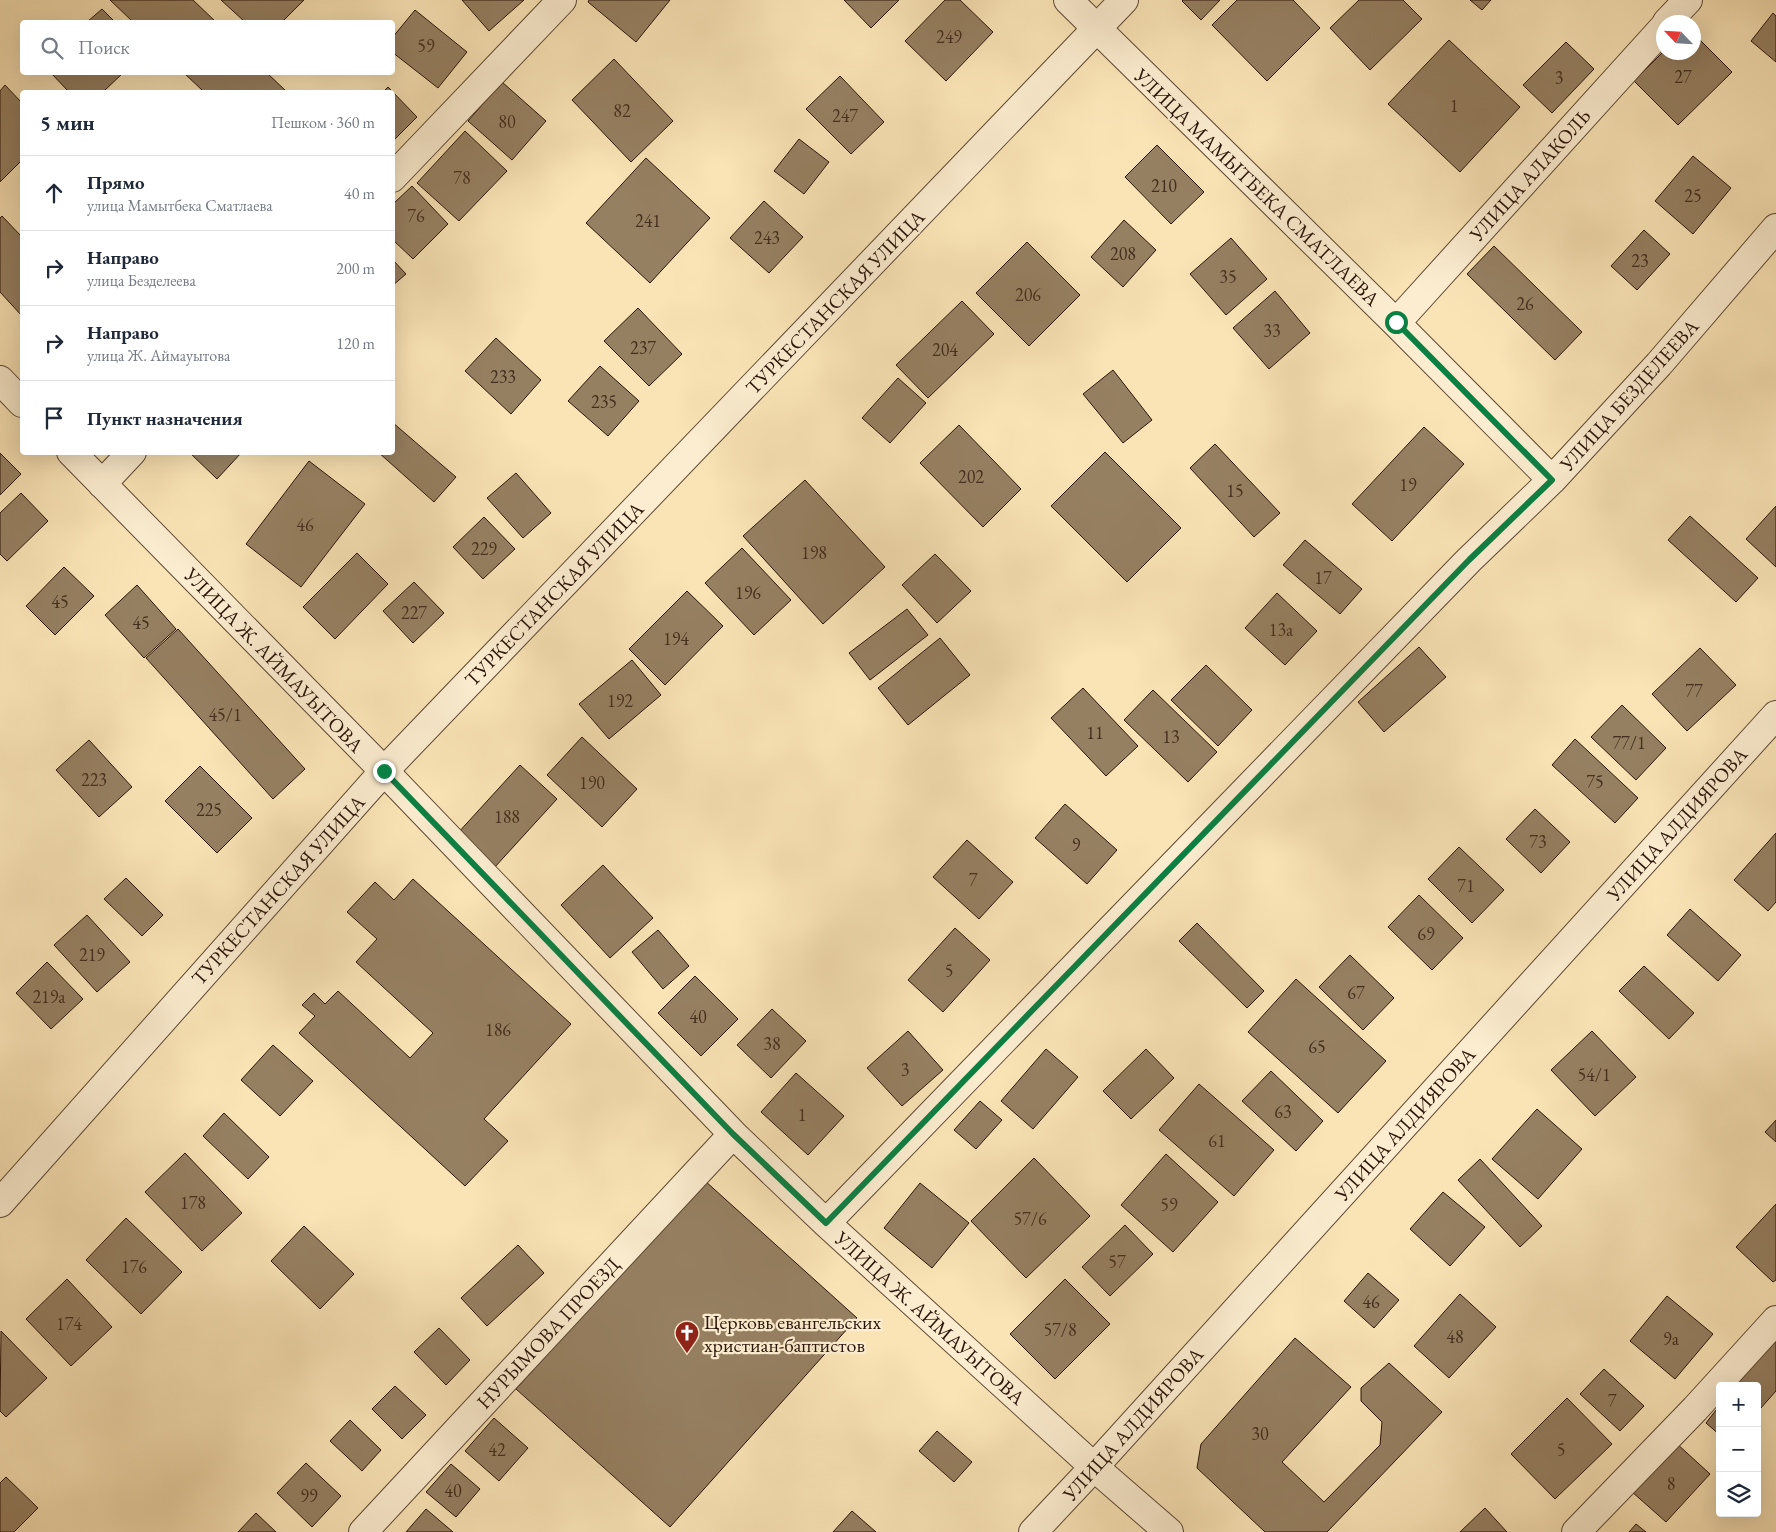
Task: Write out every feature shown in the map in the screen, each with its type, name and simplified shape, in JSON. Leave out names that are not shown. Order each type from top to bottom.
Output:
[{"type":"street","points":[[395,175],[562,0]]},
{"type":"street","name":"УЛИЦА МАМЫТБЕКА СМАТЛАЕВА","points":[[1068,0],[1396,322],[1552,480]]},
{"type":"street","name":"ТУРКЕСТАНСКАЯ УЛИЦА","points":[[0,1203],[384,771],[1124,0]]},
{"type":"street","points":[[1674,15],[1688,0]]},
{"type":"street","name":"УЛИЦА АЛАКОЛЬ","points":[[1396,322],[1656,36]]},
{"type":"street","name":"УЛИЦА БЕЗДЕЛЕЕВА","points":[[826,1223],[1469,560],[1552,480],[1659,364],[1776,228]]},
{"type":"street","points":[[0,380],[20,401]]},
{"type":"street","name":"УЛИЦА Ж. АЙМАУЫТОВА","points":[[74,455],[384,771],[733,1134],[826,1223],[1094,1467],[1169,1532]]},
{"type":"street","points":[[102,484],[129,455]]},
{"type":"street","name":"УЛИЦА АЛДИЯРОВА","points":[[1033,1532],[1776,715]]},
{"type":"street","name":"НУРЫМОВА ПРОЕЗД","points":[[363,1532],[733,1134]]},
{"type":"street","points":[[1576,1532],[1695,1409],[1776,1320]]},
{"type":"building","points":[[110,0],[193,0],[214,20],[131,20]]},
{"type":"building","points":[[221,0],[304,0],[284,20],[243,20]]},
{"type":"building","points":[[462,0],[524,0],[489,31]]},
{"type":"building","points":[[589,0],[670,0],[636,42],[588,2]]},
{"type":"building","points":[[844,0],[899,0],[871,28]]},
{"type":"building","points":[[945,0],[960,0],[993,32],[946,81],[905,41]]},
{"type":"building","points":[[1183,0],[1220,0],[1201,20]]},
{"type":"building","points":[[1237,0],[1293,0],[1320,28],[1267,81],[1212,25]]},
{"type":"building","points":[[1359,0],[1403,0],[1422,19],[1370,70],[1330,28]]},
{"type":"building","points":[[1470,0],[1491,0],[1482,10]]},
{"type":"building","points":[[102,9],[113,20],[89,20]]},
{"type":"building","points":[[415,10],[467,52],[438,88],[395,54],[395,34]]},
{"type":"building","points":[[1773,13],[1776,16],[1776,62],[1751,41]]},
{"type":"building","points":[[1449,40],[1520,107],[1460,172],[1388,104]]},
{"type":"building","points":[[1701,41],[1732,72],[1678,125],[1634,81],[1656,59],[1701,60]]},
{"type":"building","points":[[1566,42],[1594,69],[1552,113],[1523,85]]},
{"type":"building","points":[[614,59],[673,121],[631,162],[572,100]]},
{"type":"building","points":[[53,75],[121,75],[105,90],[67,90]]},
{"type":"building","points":[[186,75],[269,75],[285,90],[202,90]]},
{"type":"building","points":[[840,76],[884,122],[851,154],[806,109]]},
{"type":"building","points":[[502,82],[546,121],[512,160],[468,121]]},
{"type":"building","points":[[5,85],[20,101],[20,162],[0,182],[0,91]]},
{"type":"building","points":[[395,94],[417,117],[395,139]]},
{"type":"building","points":[[465,131],[507,171],[459,221],[417,183]]},
{"type":"building","points":[[799,139],[829,162],[804,194],[774,171]]},
{"type":"building","points":[[1157,145],[1204,192],[1171,224],[1125,177]]},
{"type":"building","points":[[1693,156],[1731,188],[1693,234],[1655,201]]},
{"type":"building","points":[[646,158],[710,218],[650,283],[586,223]]},
{"type":"building","points":[[412,186],[448,224],[413,259],[395,242],[395,202]]},
{"type":"building","points":[[764,201],[803,237],[769,273],[730,238]]},
{"type":"building","points":[[2,216],[20,235],[20,314],[0,292],[0,218]]},
{"type":"building","points":[[1124,220],[1156,250],[1123,287],[1091,257]]},
{"type":"building","points":[[1644,230],[1670,254],[1637,290],[1611,266]]},
{"type":"building","points":[[1231,238],[1267,279],[1226,315],[1190,274]]},
{"type":"building","points":[[1027,242],[1080,295],[1029,346],[976,293]]},
{"type":"building","points":[[1494,246],[1582,332],[1555,360],[1467,274]]},
{"type":"building","points":[[395,262],[406,274],[395,283]]},
{"type":"building","points":[[1275,291],[1310,333],[1269,369],[1233,328]]},
{"type":"building","points":[[962,301],[994,334],[928,398],[896,365]]},
{"type":"building","points":[[638,308],[682,354],[649,386],[604,341]]},
{"type":"building","points":[[496,338],[541,380],[511,414],[465,371]]},
{"type":"building","points":[[600,366],[639,401],[608,436],[568,401]]},
{"type":"building","points":[[1113,370],[1152,420],[1123,443],[1083,394]]},
{"type":"building","points":[[898,378],[926,403],[890,443],[862,418]]},
{"type":"building","points":[[395,425],[456,477],[434,502],[381,455],[395,455]]},
{"type":"building","points":[[959,425],[1021,489],[983,527],[920,463]]},
{"type":"building","points":[[1424,427],[1464,464],[1392,541],[1352,504]]},
{"type":"building","points":[[1215,444],[1280,513],[1254,537],[1190,468]]},
{"type":"building","points":[[1105,452],[1181,528],[1127,582],[1051,506]]},
{"type":"building","points":[[0,453],[21,474],[0,495]]},
{"type":"building","points":[[192,455],[239,455],[217,479]]},
{"type":"building","points":[[309,461],[365,504],[301,587],[246,544]]},
{"type":"building","points":[[516,473],[551,513],[523,538],[487,498]]},
{"type":"building","points":[[805,480],[885,567],[823,624],[743,536]]},
{"type":"building","points":[[21,493],[48,521],[7,561],[0,554],[0,513]]},
{"type":"building","points":[[1776,506],[1776,567],[1746,539]]},
{"type":"building","points":[[1690,516],[1758,578],[1736,602],[1668,540]]},
{"type":"building","points":[[484,517],[515,549],[483,579],[453,547]]},
{"type":"building","points":[[1305,540],[1362,589],[1340,614],[1283,565]]},
{"type":"building","points":[[742,548],[791,600],[754,635],[705,583]]},
{"type":"building","points":[[357,553],[388,584],[335,639],[303,607]]},
{"type":"building","points":[[935,554],[971,591],[937,623],[902,585]]},
{"type":"building","points":[[64,567],[94,596],[55,635],[26,606]]},
{"type":"building","points":[[414,582],[444,613],[413,643],[383,611]]},
{"type":"building","points":[[137,585],[176,629],[144,658],[105,615]]},
{"type":"building","points":[[687,591],[723,626],[665,685],[629,649]]},
{"type":"building","points":[[1277,593],[1317,631],[1285,665],[1245,628]]},
{"type":"building","points":[[907,609],[928,635],[870,680],[849,653]]},
{"type":"building","points":[[178,629],[305,769],[273,799],[146,658]]},
{"type":"building","points":[[940,638],[970,675],[908,725],[878,688]]},
{"type":"building","points":[[1419,647],[1446,677],[1384,732],[1358,702]]},
{"type":"building","points":[[1700,648],[1736,685],[1687,731],[1652,694]]},
{"type":"building","points":[[632,660],[661,695],[609,739],[579,704]]},
{"type":"building","points":[[1206,665],[1252,710],[1218,746],[1171,700]]},
{"type":"building","points":[[1083,688],[1138,746],[1106,776],[1051,718]]},
{"type":"building","points":[[1153,690],[1217,752],[1188,782],[1124,720]]},
{"type":"building","points":[[1622,705],[1666,748],[1636,780],[1591,737]]},
{"type":"building","points":[[582,737],[637,789],[602,827],[547,775]]},
{"type":"building","points":[[1575,739],[1638,798],[1615,823],[1552,765]]},
{"type":"building","points":[[89,740],[132,787],[99,817],[56,770]]},
{"type":"building","points":[[520,765],[557,799],[494,868],[457,834]]},
{"type":"building","points":[[200,766],[252,818],[217,853],[165,801]]},
{"type":"building","points":[[1065,804],[1117,850],[1087,884],[1035,838]]},
{"type":"building","points":[[1535,809],[1570,842],[1541,873],[1506,839]]},
{"type":"building","points":[[1776,833],[1776,902],[1768,911],[1734,880]]},
{"type":"building","points":[[967,840],[1013,882],[979,919],[933,877]]},
{"type":"building","points":[[1459,847],[1504,890],[1472,923],[1428,879]]},
{"type":"building","points":[[603,865],[653,918],[610,958],[561,905]]},
{"type":"building","points":[[126,878],[163,915],[142,936],[104,899]]},
{"type":"building","points":[[413,879],[571,1024],[484,1119],[508,1141],[465,1186],[299,1033],[315,1016],[302,1005],[314,993],[325,1004],[338,991],[410,1058],[433,1033],[356,962],[377,939],[347,912],[375,882],[394,900]]},
{"type":"building","points":[[1419,895],[1463,938],[1432,970],[1388,927]]},
{"type":"building","points":[[1690,909],[1741,955],[1718,981],[1667,935]]},
{"type":"building","points":[[87,915],[130,962],[97,992],[54,945]]},
{"type":"building","points":[[1197,923],[1264,991],[1247,1008],[1179,941]]},
{"type":"building","points":[[955,928],[990,960],[943,1012],[908,980]]},
{"type":"building","points":[[658,930],[689,966],[663,989],[632,952]]},
{"type":"building","points":[[1350,955],[1394,998],[1363,1030],[1319,987]]},
{"type":"building","points":[[47,962],[83,999],[51,1029],[16,993]]},
{"type":"building","points":[[1644,966],[1694,1013],[1669,1039],[1619,991]]},
{"type":"building","points":[[695,976],[738,1019],[701,1056],[658,1013]]},
{"type":"building","points":[[1296,979],[1386,1061],[1338,1113],[1248,1032]]},
{"type":"building","points":[[772,1009],[806,1041],[771,1078],[737,1045]]},
{"type":"building","points":[[908,1031],[943,1070],[902,1106],[867,1068]]},
{"type":"building","points":[[1592,1031],[1636,1077],[1595,1116],[1551,1070]]},
{"type":"building","points":[[273,1045],[313,1081],[280,1116],[241,1080]]},
{"type":"building","points":[[1046,1049],[1078,1077],[1033,1129],[1001,1101]]},
{"type":"building","points":[[1146,1049],[1174,1078],[1131,1119],[1103,1091]]},
{"type":"building","points":[[1271,1071],[1323,1121],[1296,1151],[1242,1101]]},
{"type":"building","points":[[796,1073],[844,1116],[808,1155],[761,1112]]},
{"type":"building","points":[[1199,1084],[1274,1150],[1234,1196],[1159,1130]]},
{"type":"building","points":[[980,1101],[1002,1120],[976,1149],[954,1130]]},
{"type":"building","points":[[1537,1109],[1582,1149],[1538,1199],[1492,1159]]},
{"type":"building","points":[[224,1113],[269,1157],[248,1179],[203,1136]]},
{"type":"building","points":[[1776,1120],[1776,1142],[1765,1132]]},
{"type":"building","points":[[185,1153],[242,1213],[202,1251],[145,1192]]},
{"type":"building","points":[[1166,1154],[1218,1202],[1173,1252],[1121,1205]]},
{"type":"building","points":[[1034,1158],[1090,1216],[1026,1278],[971,1221]]},
{"type":"building","points":[[1480,1159],[1542,1226],[1520,1247],[1458,1180]]},
{"type":"building","name":"Церковь евангельских христиан-баптистов","points":[[704,1180],[857,1318],[670,1527],[516,1389]]},
{"type":"building","points":[[920,1183],[969,1223],[932,1268],[884,1228]]},
{"type":"building","points":[[1443,1192],[1485,1227],[1450,1266],[1410,1229]]},
{"type":"building","points":[[1776,1204],[1776,1280],[1773,1282],[1736,1247]]},
{"type":"building","points":[[126,1218],[182,1272],[141,1314],[86,1260]]},
{"type":"building","points":[[1125,1225],[1153,1254],[1110,1296],[1082,1267]]},
{"type":"building","points":[[304,1226],[354,1274],[320,1309],[271,1261]]},
{"type":"building","points":[[518,1245],[544,1273],[487,1326],[461,1298]]},
{"type":"building","points":[[1368,1273],[1399,1300],[1374,1328],[1344,1301]]},
{"type":"building","points":[[67,1279],[112,1327],[71,1366],[26,1319]]},
{"type":"building","points":[[1065,1279],[1110,1324],[1055,1379],[1010,1334]]},
{"type":"building","points":[[1460,1294],[1496,1327],[1449,1378],[1414,1346]]},
{"type":"building","points":[[1667,1296],[1713,1334],[1675,1379],[1630,1341]]},
{"type":"building","points":[[439,1328],[470,1360],[446,1385],[414,1352]]},
{"type":"building","points":[[1,1331],[47,1378],[6,1417],[0,1411]]},
{"type":"building","points":[[1776,1331],[1776,1391],[1761,1408],[1761,1382],[1736,1382]]},
{"type":"building","points":[[1295,1338],[1351,1387],[1282,1462],[1324,1502],[1380,1445],[1382,1422],[1361,1401],[1361,1388],[1389,1363],[1442,1412],[1327,1532],[1265,1532],[1197,1468],[1201,1444]]},
{"type":"building","points":[[1604,1369],[1644,1406],[1620,1431],[1580,1394]]},
{"type":"building","points":[[395,1386],[426,1415],[402,1439],[372,1409]]},
{"type":"building","points":[[1567,1398],[1612,1444],[1555,1499],[1511,1454]]},
{"type":"building","points":[[1716,1410],[1716,1432],[1706,1423]]},
{"type":"building","points":[[494,1418],[528,1448],[499,1481],[465,1451]]},
{"type":"building","points":[[350,1420],[381,1450],[362,1471],[330,1441]]},
{"type":"building","points":[[937,1431],[972,1462],[954,1482],[919,1451]]},
{"type":"building","points":[[1675,1442],[1710,1474],[1666,1522],[1631,1491]]},
{"type":"building","points":[[306,1463],[341,1496],[312,1527],[277,1493]]},
{"type":"building","points":[[451,1464],[480,1489],[456,1517],[426,1492]]},
{"type":"building","points":[[6,1477],[38,1508],[14,1532],[0,1532],[0,1483]]},
{"type":"building","points":[[1485,1508],[1507,1532],[1460,1532]]},
{"type":"building","points":[[426,1509],[453,1532],[406,1532]]},
{"type":"building","points":[[852,1511],[876,1532],[833,1532]]},
{"type":"building","points":[[256,1513],[276,1532],[238,1532]]},
{"type":"building","points":[[1636,1524],[1646,1532],[1629,1532]]},
{"type":"place","name":"Церковь евангельских христиан-баптистов","points":[[687,1354]]},
{"type":"route","points":[[384,771],[733,1134],[826,1223],[1469,560],[1552,480],[1396,322]]}]
